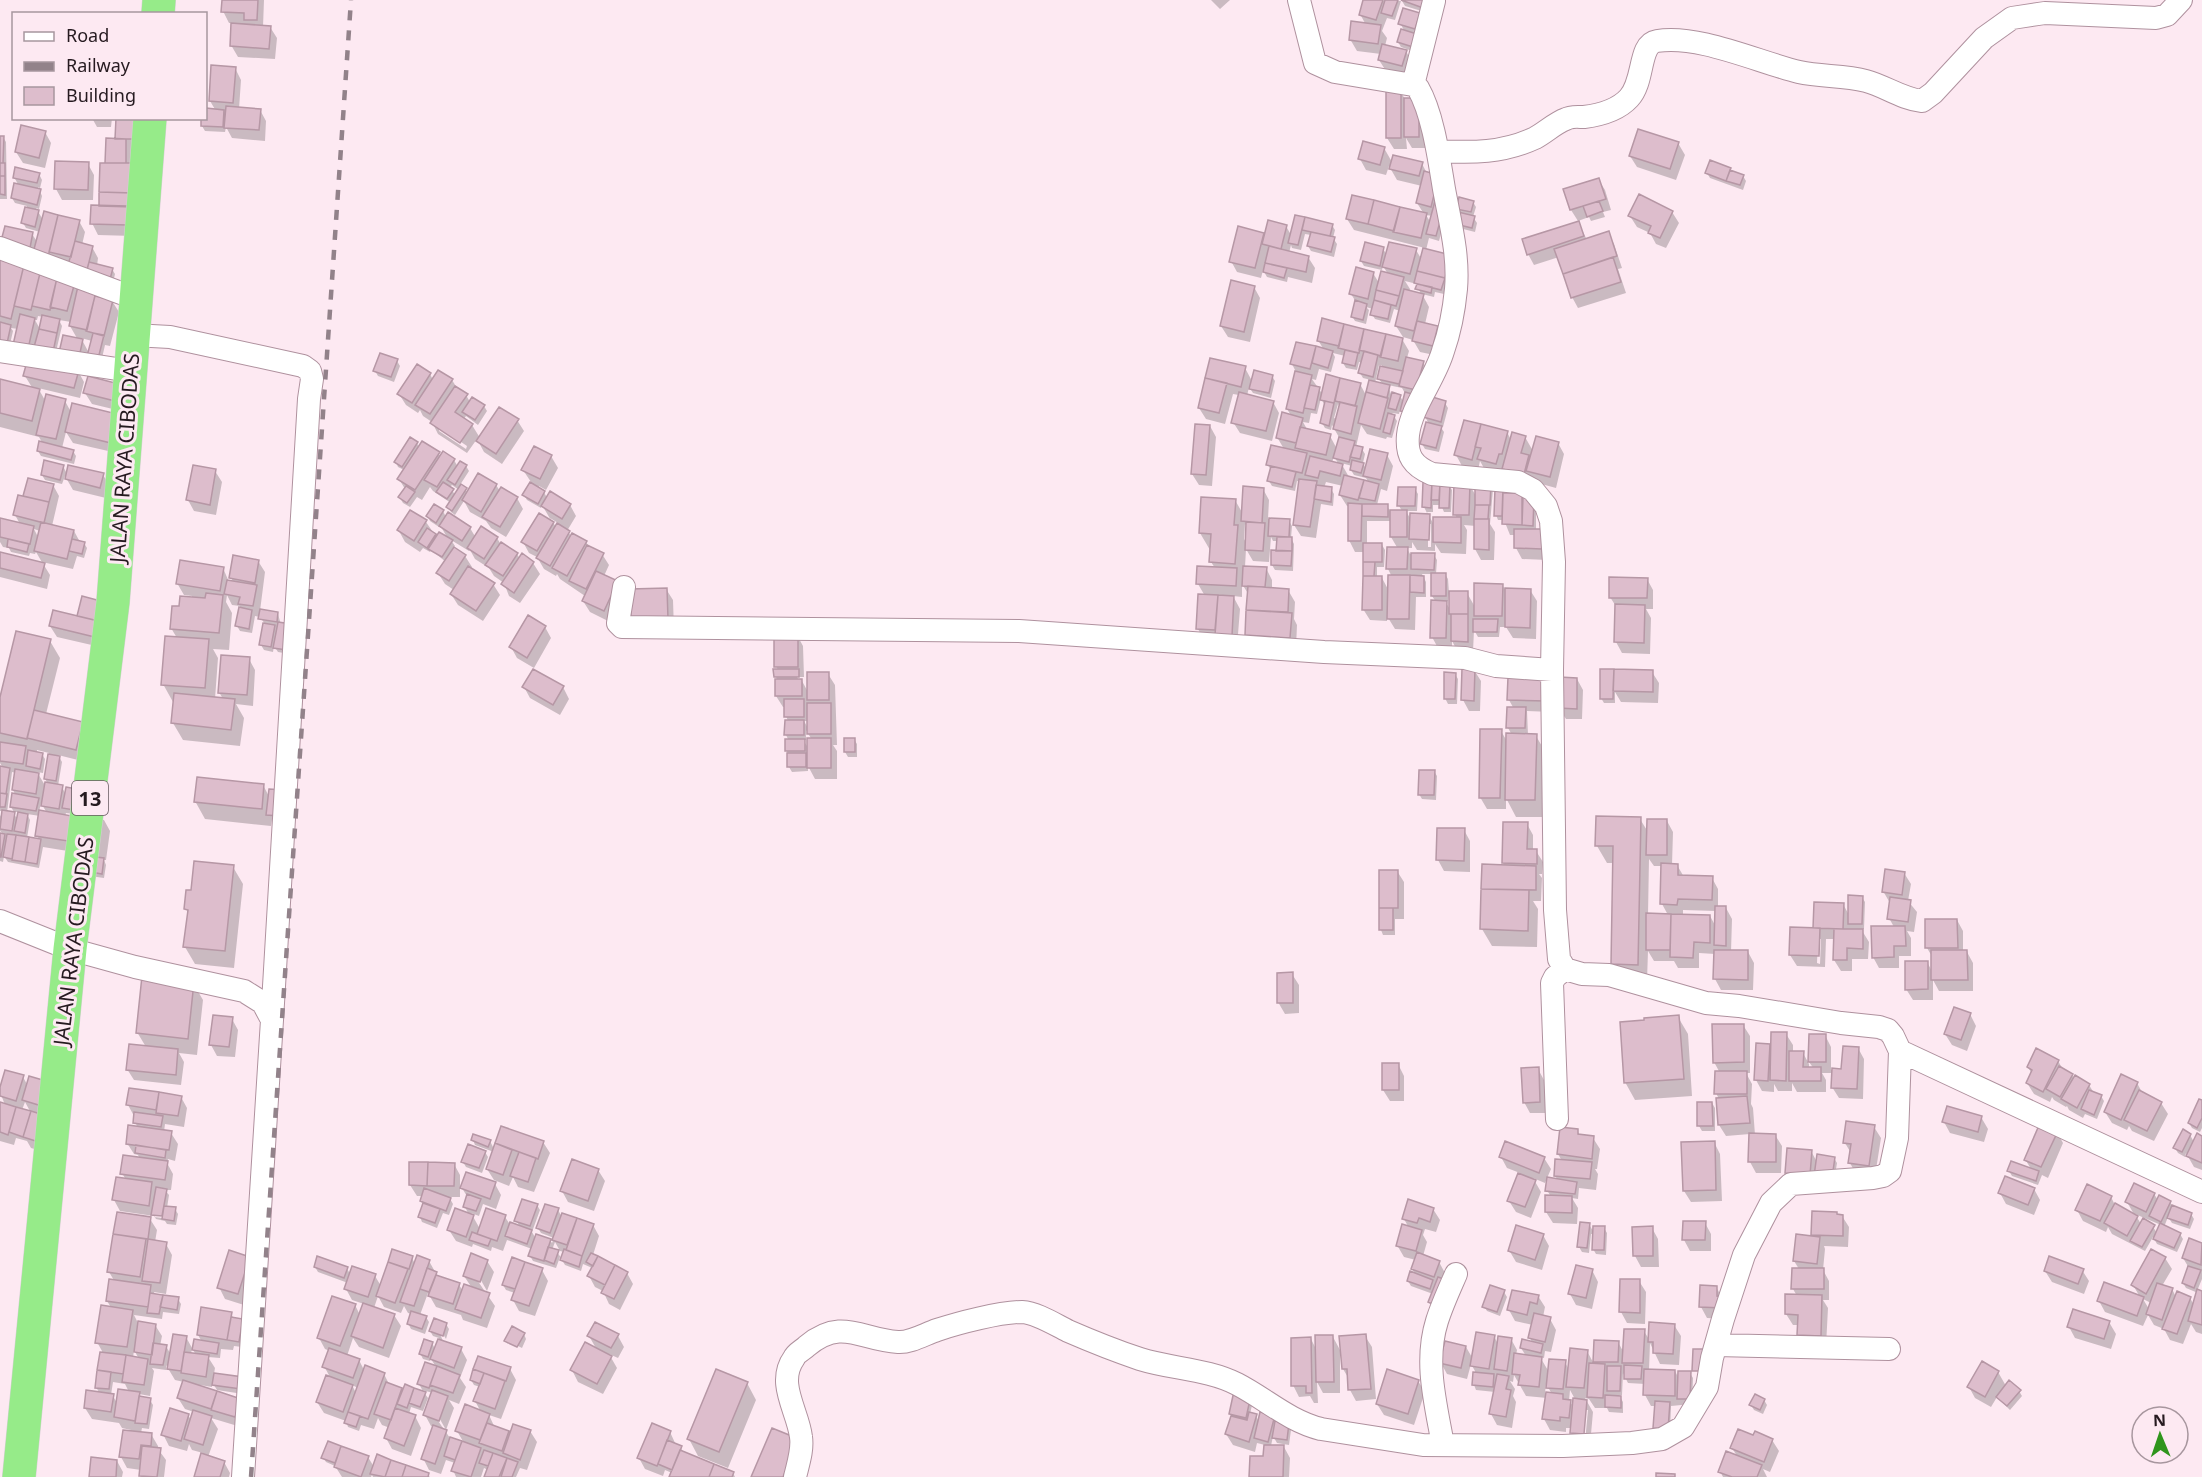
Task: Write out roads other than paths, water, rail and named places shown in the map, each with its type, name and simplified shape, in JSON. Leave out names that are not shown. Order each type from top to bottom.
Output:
[{"type":"highway","name":"JALAN RAYA CIBODAS","points":[[19,1477],[70,949],[113,602],[150,120]]},
{"type":"street","points":[[795,1477],[801,1450],[801,1437],[787,1386],[787,1377],[794,1358],[817,1338],[835,1331],[848,1331],[898,1342],[946,1328],[1022,1312],[1141,1359],[1212,1375],[1236,1383],[1305,1425],[1423,1445],[1574,1445],[1632,1443],[1662,1439],[1683,1427],[1698,1406],[1707,1387],[1716,1344],[1744,1254],[1771,1203],[1791,1184],[1874,1178],[1890,1171],[1897,1138],[1900,1051],[1888,1030],[1706,1003],[1609,975],[1582,974],[1565,969],[1559,959],[1556,936],[1552,670],[1554,562],[1551,521],[1546,506],[1533,490],[1518,482],[1432,474],[1420,469],[1411,460],[1408,436],[1420,403],[1443,354],[1451,325],[1456,287],[1455,249],[1438,151],[1418,87],[1335,72],[1315,63],[1299,0]]},
{"type":"street","points":[[1413,85],[1434,0]]},
{"type":"street","points":[[1438,151],[1475,153],[1498,150],[1535,138],[1568,117],[1586,117],[1608,112],[1628,99],[1638,86],[1645,50],[1649,44],[1658,41],[1701,44],[1800,72],[1868,81],[1909,99],[1922,101],[1933,93],[1984,38],[2012,18],[2045,13],[2156,18],[2167,15],[2181,0]]},
{"type":"street","points":[[0,248],[137,299]]},
{"type":"street","points":[[133,335],[180,339],[303,366],[310,370],[312,379],[243,1477]]},
{"type":"street","points":[[0,351],[130,371]]},
{"type":"street","points":[[624,587],[618,623],[622,627],[1019,631],[1324,652],[1465,658],[1496,666],[1552,670]]},
{"type":"street","points":[[0,921],[70,949],[135,967],[244,992],[263,1003],[272,1020]]},
{"type":"street","points":[[1557,1119],[1552,983],[1555,977],[1565,969]]},
{"type":"street","points":[[1900,1051],[2202,1192]]},
{"type":"street","points":[[1443,1445],[1432,1381],[1432,1354],[1436,1322],[1456,1275]]},
{"type":"street","points":[[1716,1344],[1889,1349]]},
{"type":"railway","points":[[251,1477],[351,0]]}]
